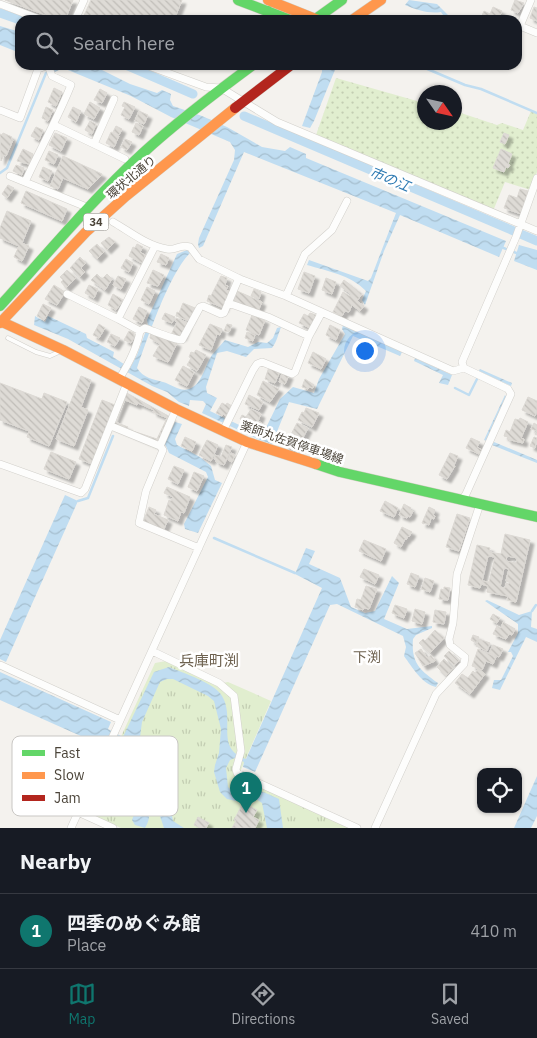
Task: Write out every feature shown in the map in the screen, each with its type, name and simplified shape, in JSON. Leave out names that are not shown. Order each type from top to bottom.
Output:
[{"type":"main road","points":[[238,0],[278,15]]},
{"type":"main road","points":[[268,0],[304,15]]},
{"type":"main road","points":[[322,15],[342,0]]},
{"type":"main road","points":[[359,15],[381,0]]},
{"type":"main road","points":[[268,11],[271,15]]},
{"type":"main road","points":[[221,88],[226,78],[238,70]]},
{"type":"main road","name":"環状北通り","points":[[0,306],[89,208],[142,154],[193,110],[246,70]]},
{"type":"main road","name":"環状北通り","points":[[0,322],[86,232],[126,196],[284,70]]},
{"type":"main road","name":"薬師丸佐賀停車場線","points":[[0,322],[124,375],[176,409],[224,429],[248,442],[340,472],[537,517]]},
{"type":"street","points":[[77,15],[84,0]]},
{"type":"street","points":[[522,21],[531,0]]},
{"type":"street","points":[[0,4],[29,15]]},
{"type":"street","points":[[522,27],[537,33]]},
{"type":"street","points":[[0,110],[20,118],[38,70]]},
{"type":"street","points":[[25,182],[49,130],[54,125],[71,85],[52,76],[49,70]]},
{"type":"street","points":[[160,70],[206,87],[221,88],[277,122],[537,231]]},
{"type":"street","points":[[94,144],[114,98]]},
{"type":"street","points":[[54,125],[125,159]]},
{"type":"street","points":[[10,176],[89,208]]},
{"type":"street","points":[[464,368],[462,362],[509,256],[537,178]]},
{"type":"street","points":[[286,296],[304,254],[332,230],[347,200]]},
{"type":"street","points":[[113,222],[137,237],[168,250],[182,245],[190,247],[198,259],[240,279],[286,296],[453,371],[464,368],[508,389],[511,394],[462,500]]},
{"type":"street","points":[[118,319],[153,250]]},
{"type":"street","points":[[67,294],[142,330],[153,330],[182,340],[198,308],[203,306],[221,314],[224,312],[240,279]]},
{"type":"street","points":[[228,303],[275,320],[309,336]]},
{"type":"street","points":[[224,429],[257,364],[262,362],[292,374],[295,372],[309,336],[322,312]]},
{"type":"street","points":[[0,464],[81,493],[85,489],[111,426],[124,375],[142,330]]},
{"type":"street","points":[[160,446],[176,409]]},
{"type":"street","points":[[111,426],[160,446],[163,450],[146,491],[139,523],[199,548]]},
{"type":"street","points":[[112,736],[248,442]]},
{"type":"street","points":[[375,828],[436,694],[464,664],[465,657],[450,645],[449,639],[453,623],[457,574],[480,504]]},
{"type":"street","points":[[152,652],[219,683],[234,696],[240,759],[236,769],[237,774],[357,828]]},
{"type":"street","points":[[0,665],[120,720]]},
{"type":"street","points":[[71,828],[76,816]]},
{"type":"street","points":[[87,816],[113,828]]},
{"type":"lane","points":[[8,338],[36,352],[50,356],[63,350]]},
{"type":"green space","points":[[336,78],[417,101],[417,130],[462,130],[462,113],[497,125],[502,123],[523,130],[531,111],[537,113],[537,172],[531,190],[505,182],[493,211],[316,135]]},
{"type":"green space","points":[[166,661],[218,684],[228,682],[271,701],[240,772],[242,779],[352,828],[121,828],[95,816],[178,816],[178,736],[121,736],[155,663]]},
{"type":"water","points":[[409,0],[437,4],[448,15],[443,15],[441,12],[423,11],[405,5]]},
{"type":"water","points":[[0,26],[15,30],[15,51],[0,45]]},
{"type":"water","points":[[68,70],[102,70],[130,84],[157,93],[162,90],[171,94],[170,100],[173,106],[227,127],[262,147],[285,151],[290,147],[306,154],[306,158],[506,241],[499,257],[400,215],[384,251],[365,305],[362,300],[366,291],[353,281],[338,274],[307,265],[309,260],[368,281],[371,278],[396,213],[244,152],[203,246],[199,248],[199,238],[234,160],[235,150],[230,142],[171,117],[131,96]]},
{"type":"water","points":[[322,70],[335,70],[310,128],[302,126]]},
{"type":"water","points":[[519,245],[537,250],[537,270],[514,261]]},
{"type":"water","points":[[187,250],[190,253],[174,276],[167,291],[137,368],[148,378],[186,390],[197,383],[212,355],[225,340],[248,347],[258,342],[267,343],[273,338],[277,328],[281,327],[272,348],[254,349],[246,357],[227,351],[217,353],[206,387],[207,393],[217,398],[210,411],[262,436],[280,399],[293,387],[314,393],[319,379],[345,334],[342,329],[343,325],[402,352],[400,356],[353,336],[317,409],[289,402],[272,444],[202,413],[206,404],[203,401],[190,400],[189,406],[179,402],[167,392],[152,386],[68,339],[34,325],[35,316],[45,322],[48,316],[86,334],[87,338],[114,352],[113,357],[130,368],[148,325],[147,320],[177,254]]},
{"type":"water","points":[[415,358],[452,375],[448,385],[439,383],[443,375],[414,361]]},
{"type":"water","points":[[480,369],[512,383],[511,386],[479,371]]},
{"type":"water","points":[[505,395],[507,398],[487,441],[484,440]]},
{"type":"water","points":[[175,422],[182,424],[175,439],[177,445],[200,457],[211,466],[215,480],[222,483],[198,533],[185,529],[184,524],[208,477],[206,472],[169,453],[165,444]]},
{"type":"water","points":[[494,442],[537,460],[537,463],[492,445]]},
{"type":"water","points":[[65,495],[78,501],[6,662],[0,659],[0,640]]},
{"type":"water","points":[[306,548],[315,551],[309,564],[340,578],[351,607],[365,613],[375,611],[392,576],[399,583],[384,619],[407,629],[432,626],[432,628],[416,635],[413,639],[413,647],[415,660],[418,665],[438,683],[436,687],[431,685],[414,670],[404,656],[406,647],[403,636],[337,604],[330,605],[255,772],[243,767],[244,762],[235,758],[230,760],[226,768],[228,787],[233,791],[240,794],[254,790],[279,799],[283,828],[267,828],[262,803],[256,799],[236,801],[227,799],[220,792],[214,772],[219,753],[221,729],[214,701],[208,696],[173,679],[160,682],[142,722],[140,736],[123,736],[154,672],[169,667],[198,679],[218,691],[226,705],[227,732],[231,748],[236,754],[246,759],[322,588],[295,574]]},
{"type":"water","points":[[487,600],[519,615],[532,611],[531,627],[537,629],[537,642],[526,637],[500,690],[492,688],[494,680],[501,680],[513,656],[511,652],[508,652],[518,633],[518,624],[485,601]]},
{"type":"water","points":[[0,672],[111,722],[108,729],[121,736],[81,736],[0,700]]},
{"type":"water","points":[[537,776],[537,816],[531,828],[514,828]]},
{"type":"water","points":[[133,816],[149,816],[145,828],[135,825],[132,820]]},
{"type":"water","points":[[160,816],[172,816],[173,821],[184,828],[164,828]]},
{"type":"building","points":[[5,0],[73,0],[67,15],[46,15]]},
{"type":"building","points":[[91,0],[182,0],[176,15],[84,15]]},
{"type":"building","points":[[515,0],[524,3],[518,13],[511,10]]},
{"type":"building","points":[[493,7],[502,11],[500,15],[482,15],[484,11],[490,14]]},
{"type":"building","points":[[534,7],[537,8],[537,21],[530,18]]},
{"type":"building","points":[[54,88],[62,92],[56,106],[48,102]]},
{"type":"building","points":[[100,89],[107,93],[102,103],[94,100]]},
{"type":"building","points":[[90,102],[100,108],[94,119],[84,114]]},
{"type":"building","points":[[124,102],[135,107],[129,119],[121,115],[125,107],[122,106]]},
{"type":"building","points":[[46,107],[53,110],[48,121],[42,118]]},
{"type":"building","points":[[73,107],[81,111],[76,122],[68,117]]},
{"type":"building","points":[[139,111],[148,115],[144,124],[135,121]]},
{"type":"building","points":[[90,121],[96,124],[92,134],[85,130]]},
{"type":"building","points":[[136,123],[143,126],[139,135],[132,132]]},
{"type":"building","points":[[116,126],[122,129],[119,135],[113,132]]},
{"type":"building","points":[[36,127],[43,130],[39,140],[31,136]]},
{"type":"building","points":[[111,132],[119,136],[114,147],[106,143]]},
{"type":"building","points":[[3,133],[12,137],[11,139],[13,140],[6,156],[4,155],[1,161],[0,134],[2,135]]},
{"type":"building","points":[[55,133],[67,138],[61,151],[49,145]]},
{"type":"building","points":[[504,133],[509,135],[505,144],[500,142]]},
{"type":"building","points":[[125,139],[132,142],[127,150],[121,147]]},
{"type":"building","points":[[23,149],[33,154],[29,164],[17,161]]},
{"type":"building","points":[[501,149],[512,154],[508,164],[510,165],[508,168],[506,167],[504,172],[493,168]]},
{"type":"building","points":[[49,151],[58,155],[54,164],[45,160]]},
{"type":"building","points":[[63,156],[102,175],[88,189],[63,178],[58,189],[50,186]]},
{"type":"building","points":[[16,165],[24,168],[22,175],[13,171]]},
{"type":"building","points":[[43,167],[52,171],[48,181],[39,177]]},
{"type":"building","points":[[8,185],[14,188],[7,198],[2,194]]},
{"type":"building","points":[[520,189],[528,191],[521,214],[504,208],[509,195],[517,198]]},
{"type":"building","points":[[26,191],[67,209],[62,221],[21,203]]},
{"type":"building","points":[[7,211],[31,221],[22,243],[29,246],[22,261],[14,257],[19,246],[0,238],[0,228]]},
{"type":"building","points":[[109,237],[115,242],[107,250],[101,243]]},
{"type":"building","points":[[97,244],[104,252],[97,259],[89,251]]},
{"type":"building","points":[[137,244],[143,247],[140,252],[145,255],[142,263],[129,256],[133,247],[135,248]]},
{"type":"building","points":[[161,254],[169,258],[166,265],[157,262]]},
{"type":"building","points":[[80,257],[86,263],[81,268],[85,272],[80,277],[70,268]]},
{"type":"building","points":[[126,259],[133,263],[129,272],[121,268]]},
{"type":"building","points":[[67,270],[76,278],[66,288],[61,282],[63,280],[60,277]]},
{"type":"building","points":[[153,270],[164,275],[158,286],[147,283]]},
{"type":"building","points":[[304,272],[315,276],[309,293],[298,289]]},
{"type":"building","points":[[97,274],[102,279],[107,274],[112,279],[105,290],[91,280]]},
{"type":"building","points":[[118,276],[126,279],[121,289],[113,285]]},
{"type":"building","points":[[221,276],[227,278],[225,285],[228,286],[226,290],[229,291],[224,308],[207,301]]},
{"type":"building","points":[[326,278],[336,282],[332,294],[322,290]]},
{"type":"building","points":[[344,280],[362,294],[357,301],[364,306],[360,311],[352,305],[349,312],[345,311],[342,316],[333,312],[343,292],[350,296],[351,294],[340,286]]},
{"type":"building","points":[[54,285],[65,292],[57,305],[45,299]]},
{"type":"building","points":[[89,285],[98,289],[94,298],[85,293]]},
{"type":"building","points":[[147,287],[155,291],[149,304],[141,300]]},
{"type":"building","points":[[254,289],[261,292],[259,299],[251,296]]},
{"type":"building","points":[[237,291],[262,302],[258,311],[233,302]]},
{"type":"building","points":[[113,294],[123,300],[116,310],[108,305]]},
{"type":"building","points":[[183,303],[195,308],[189,321],[176,316]]},
{"type":"building","points":[[43,304],[51,308],[44,320],[37,316]]},
{"type":"building","points":[[139,307],[147,311],[142,323],[133,319]]},
{"type":"building","points":[[165,313],[175,317],[172,323],[162,319]]},
{"type":"building","points":[[310,313],[316,315],[310,328],[299,323],[304,314],[308,316]]},
{"type":"building","points":[[252,315],[265,320],[259,335],[246,330]]},
{"type":"building","points":[[176,318],[188,323],[182,337],[171,335],[177,322],[175,321]]},
{"type":"building","points":[[99,324],[105,328],[99,338],[93,335]]},
{"type":"building","points":[[210,324],[222,329],[220,335],[217,334],[211,350],[199,345]]},
{"type":"building","points":[[227,324],[232,325],[229,332],[224,331]]},
{"type":"building","points":[[330,325],[340,330],[336,340],[326,335]]},
{"type":"building","points":[[129,331],[134,333],[131,343],[124,340]]},
{"type":"building","points":[[247,332],[255,335],[253,341],[245,338]]},
{"type":"building","points":[[151,333],[177,343],[168,362],[153,356],[160,344],[150,338]]},
{"type":"building","points":[[111,334],[120,338],[115,346],[107,342]]},
{"type":"building","points":[[196,350],[206,355],[197,371],[187,365],[191,358],[189,357],[191,352],[194,353]]},
{"type":"building","points":[[313,352],[326,359],[321,369],[308,363]]},
{"type":"building","points":[[183,366],[194,372],[187,386],[175,380]]},
{"type":"building","points":[[269,367],[280,371],[275,383],[265,379]]},
{"type":"building","points":[[282,373],[289,375],[285,384],[279,382]]},
{"type":"building","points":[[81,376],[91,380],[81,407],[88,410],[74,446],[56,439]]},
{"type":"building","points":[[305,379],[314,385],[313,388],[302,387]]},
{"type":"building","points":[[263,381],[279,389],[270,402],[257,395]]},
{"type":"building","points":[[0,383],[42,399],[44,393],[67,402],[49,446],[27,437],[29,431],[0,420]]},
{"type":"building","points":[[123,391],[172,418],[158,446],[111,426]]},
{"type":"building","points":[[249,395],[263,402],[259,410],[245,404]]},
{"type":"building","points":[[528,397],[537,401],[535,416],[522,410]]},
{"type":"building","points":[[102,400],[115,405],[92,464],[79,459]]},
{"type":"building","points":[[125,400],[137,405],[138,403],[167,418],[157,439],[127,429],[128,427],[115,422]]},
{"type":"building","points":[[222,403],[232,406],[226,416],[216,413]]},
{"type":"building","points":[[306,408],[319,413],[312,427],[298,420]]},
{"type":"building","points":[[251,409],[261,414],[258,421],[265,425],[261,433],[243,423],[240,419],[242,415],[246,417]]},
{"type":"building","points":[[520,418],[528,422],[521,438],[524,439],[523,443],[507,439],[508,437],[504,436],[506,430],[510,432],[515,419],[519,420]]},
{"type":"building","points":[[297,423],[308,428],[296,451],[285,446]]},
{"type":"building","points":[[534,423],[537,425],[537,431],[531,429]]},
{"type":"building","points":[[185,437],[196,442],[192,451],[181,446]]},
{"type":"building","points":[[534,437],[537,438],[535,448],[530,446]]},
{"type":"building","points":[[471,438],[480,442],[477,447],[482,450],[479,454],[466,448]]},
{"type":"building","points":[[207,440],[218,445],[211,461],[199,455]]},
{"type":"building","points":[[226,445],[232,447],[224,465],[216,462],[214,459],[215,455],[221,457]]},
{"type":"building","points":[[51,452],[76,462],[69,479],[44,469]]},
{"type":"building","points":[[231,453],[235,455],[232,462],[228,460]]},
{"type":"building","points":[[450,453],[458,456],[455,466],[447,479],[439,475]]},
{"type":"building","points":[[174,466],[184,470],[178,484],[168,479]]},
{"type":"building","points":[[194,472],[204,476],[197,491],[188,487]]},
{"type":"building","points":[[167,487],[190,497],[184,513],[181,512],[178,521],[164,515],[169,500],[171,501],[173,497],[164,493]]},
{"type":"building","points":[[385,501],[398,508],[394,517],[380,511]]},
{"type":"building","points":[[404,504],[413,511],[410,517],[408,516],[407,518],[399,515]]},
{"type":"building","points":[[149,507],[156,510],[154,514],[168,520],[163,531],[143,522]]},
{"type":"building","points":[[429,507],[435,510],[433,515],[435,516],[434,519],[431,518],[429,525],[422,523]]},
{"type":"building","points":[[457,514],[470,518],[459,551],[446,547]]},
{"type":"building","points":[[402,527],[412,532],[405,539],[401,547],[394,543]]},
{"type":"building","points":[[505,534],[530,540],[516,602],[507,600],[508,596],[487,592],[488,586],[481,584],[480,588],[468,585],[477,545],[490,548],[489,552],[501,554]],"holes":[[[488,556],[495,557],[489,582],[482,581]],[[507,556],[517,558],[516,563],[506,561]],[[504,568],[509,569],[506,581],[509,584],[506,583],[505,588],[500,587]]]},
{"type":"building","points":[[364,540],[386,549],[381,561],[359,551]]},
{"type":"building","points":[[364,569],[379,575],[375,584],[360,577]]},
{"type":"building","points":[[411,573],[419,576],[415,587],[407,584]]},
{"type":"building","points":[[425,578],[434,581],[430,592],[421,589]]},
{"type":"building","points":[[366,586],[377,589],[369,609],[364,608],[363,610],[355,607],[357,599],[361,600]]},
{"type":"building","points":[[444,587],[450,588],[448,600],[439,599],[441,589],[444,590]]},
{"type":"building","points":[[395,605],[407,609],[404,618],[392,613]]},
{"type":"building","points":[[415,609],[425,612],[422,624],[412,621]]},
{"type":"building","points":[[435,610],[446,612],[444,624],[433,622]]},
{"type":"building","points":[[493,614],[500,618],[497,623],[490,619]]},
{"type":"building","points":[[503,622],[515,629],[512,635],[509,634],[506,639],[493,634],[497,626],[501,628]]},
{"type":"building","points":[[435,630],[444,638],[430,653],[419,643],[423,639],[425,641]]},
{"type":"building","points":[[473,635],[479,637],[476,643],[471,640]]},
{"type":"building","points":[[479,639],[490,643],[487,651],[476,646]]},
{"type":"building","points":[[493,645],[503,649],[499,657],[489,653]]},
{"type":"building","points":[[421,649],[427,658],[431,655],[435,661],[423,666],[415,653]]},
{"type":"building","points":[[478,649],[496,657],[493,664],[486,661],[482,670],[472,666]]},
{"type":"building","points":[[449,651],[459,661],[454,665],[444,656]]},
{"type":"building","points":[[444,659],[453,668],[446,676],[437,667]]},
{"type":"building","points":[[478,669],[485,674],[470,694],[455,683],[462,674],[468,678],[473,671],[475,673]]},
{"type":"building","points":[[243,803],[257,810],[253,817],[259,820],[255,828],[232,828]]},
{"type":"building","points":[[198,817],[209,823],[206,828],[194,825]]},
{"type":"waterway","name":"市の江","points":[[0,13],[15,18]]},
{"type":"waterway","name":"市の江","points":[[138,70],[193,94]]},
{"type":"waterway","points":[[430,70],[537,113]]},
{"type":"waterway","points":[[0,173],[7,168],[46,73],[50,71]]},
{"type":"waterway","name":"市の江","points":[[244,116],[537,241]]},
{"type":"waterway","points":[[501,247],[519,254]]},
{"type":"waterway","points":[[455,388],[469,395],[477,379]]},
{"type":"waterway","points":[[78,501],[88,498],[113,436]]},
{"type":"waterway","points":[[214,538],[295,573]]},
{"type":"waterway","points":[[532,611],[536,605]]},
{"type":"traffic: fast","points":[[238,0],[277,15]]},
{"type":"traffic: fast","points":[[321,15],[342,0]]},
{"type":"traffic: fast","points":[[268,11],[271,15]]},
{"type":"traffic: fast","points":[[0,306],[124,171],[183,118],[246,70]]},
{"type":"traffic: fast","points":[[316,464],[340,472],[537,517]]},
{"type":"traffic: slow","points":[[268,0],[306,15]]},
{"type":"traffic: slow","points":[[359,15],[381,0]]},
{"type":"traffic: slow","points":[[0,323],[86,232],[126,196],[235,108]]},
{"type":"traffic: slow","points":[[0,321],[63,350],[176,409],[247,442],[316,464]]},
{"type":"traffic: jam","points":[[235,108],[284,70]]},
{"type":"place","name":"四季のめぐみ館","points":[[246,813]]},
{"type":"district","name":"下渕","points":[[367,657]]},
{"type":"district","name":"兵庫町渕","points":[[209,660]]}]
